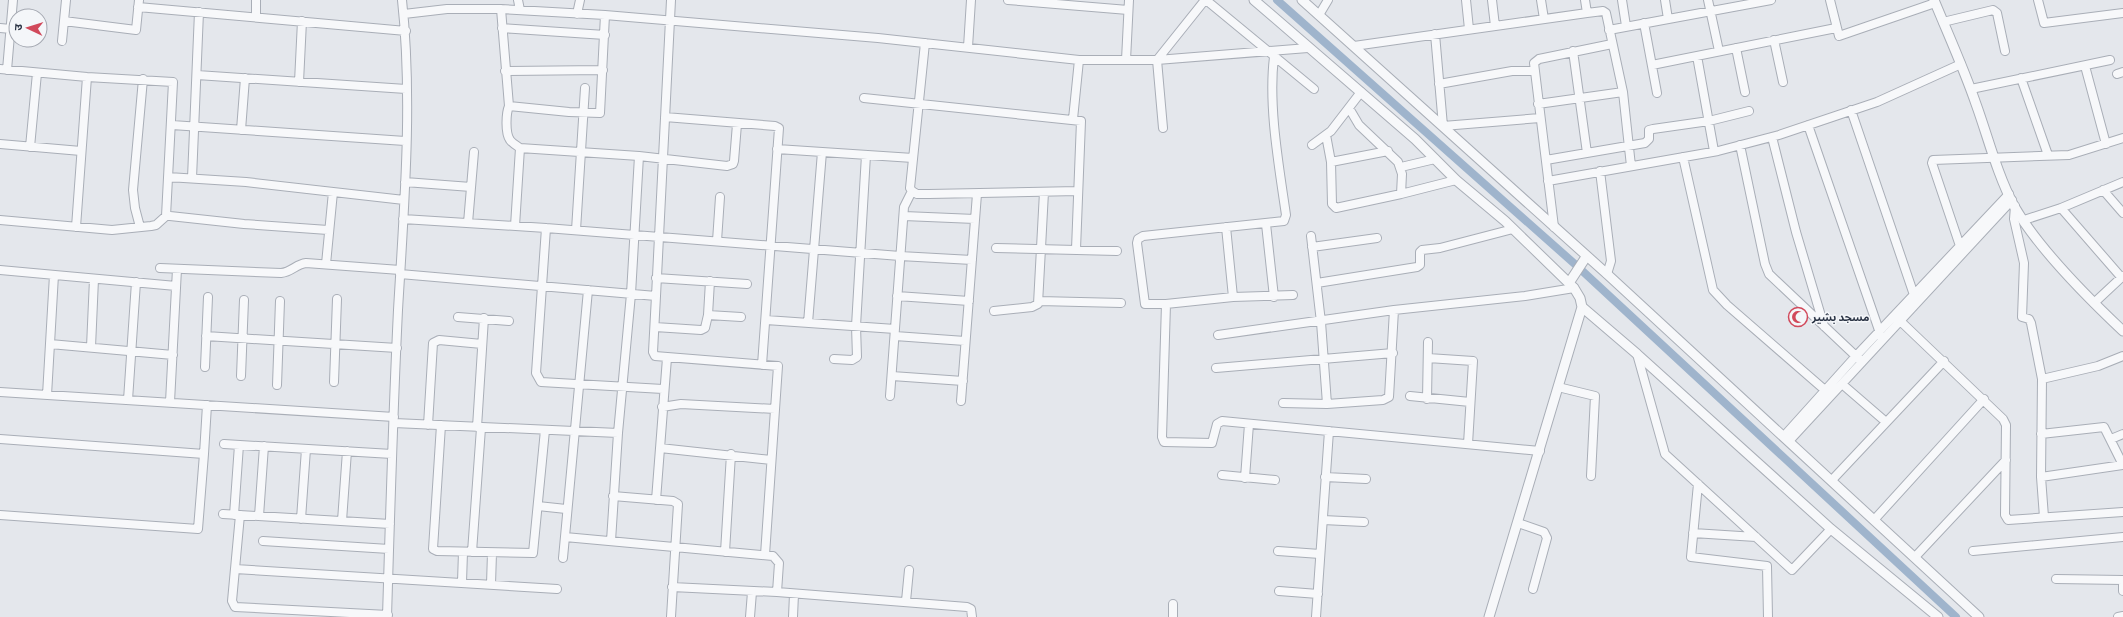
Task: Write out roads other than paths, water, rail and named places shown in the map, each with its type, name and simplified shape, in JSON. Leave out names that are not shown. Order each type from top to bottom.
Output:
[{"type":"street","points":[[62,41],[66,0]]},
{"type":"street","points":[[256,0],[256,17]]},
{"type":"street","points":[[238,445],[235,569],[232,601],[235,606],[388,616],[392,454],[405,182],[406,31],[402,0]]},
{"type":"street","points":[[518,0],[520,10]]},
{"type":"street","points":[[577,14],[580,0]]},
{"type":"street","points":[[671,0],[656,278],[654,355],[668,358],[778,366],[765,555]]},
{"type":"street","points":[[968,47],[971,0]]},
{"type":"street","points":[[1008,0],[1128,10]]},
{"type":"street","points":[[1126,60],[1128,0]]},
{"type":"street","points":[[1163,128],[1157,60],[1206,0],[1314,89]]},
{"type":"street","points":[[1254,0],[1415,139],[1456,180],[1513,229],[1572,283],[1580,298],[1582,307],[1489,617]]},
{"type":"street","points":[[1302,0],[1554,227],[1584,259],[1607,274],[1787,438],[1979,617]]},
{"type":"street","points":[[1319,15],[1328,0]]},
{"type":"street","points":[[1466,0],[1469,30]]},
{"type":"street","points":[[1492,0],[1495,26]]},
{"type":"street","points":[[1541,0],[1544,19]]},
{"type":"street","points":[[1585,0],[1587,13]]},
{"type":"street","points":[[1622,0],[1626,26]]},
{"type":"street","points":[[1664,0],[1668,19]]},
{"type":"street","points":[[1708,0],[1719,51]]},
{"type":"street","points":[[1609,30],[1756,1],[1771,0]]},
{"type":"street","points":[[1830,0],[1838,36],[1934,1],[1971,89],[2012,200],[2038,240],[2094,303],[2123,331]]},
{"type":"street","points":[[2038,0],[2044,23],[2123,13]]},
{"type":"street","points":[[64,22],[136,30],[138,4],[199,12],[406,31]]},
{"type":"street","points":[[404,14],[447,9],[501,9],[605,15],[968,47],[1079,60],[1157,60],[1272,54],[1308,48]]},
{"type":"street","points":[[501,9],[509,106],[508,135],[510,140],[520,148],[639,156],[731,165],[734,160],[737,124]]},
{"type":"street","points":[[1943,22],[1993,10],[1997,13],[2005,51]]},
{"type":"street","points":[[1354,46],[1605,11],[1623,92],[1631,166]]},
{"type":"street","points":[[192,178],[196,126],[199,12]]},
{"type":"street","points":[[509,106],[584,113],[600,113],[605,15]]},
{"type":"street","points":[[299,82],[302,21]]},
{"type":"street","points":[[1644,23],[1656,93]]},
{"type":"street","points":[[502,28],[605,35]]},
{"type":"street","points":[[1652,65],[1836,28]]},
{"type":"street","points":[[1435,34],[1443,126]]},
{"type":"street","points":[[1774,40],[1783,82]]},
{"type":"street","points":[[890,396],[900,256],[906,201],[912,191],[913,158],[925,43]]},
{"type":"street","points":[[1554,227],[1534,62],[1539,59],[1612,44]]},
{"type":"street","points":[[0,220],[112,230],[156,225],[166,216],[172,125],[173,82],[4,70],[8,47]]},
{"type":"street","points":[[1736,48],[1745,92]]},
{"type":"street","points":[[1574,51],[1587,153]]},
{"type":"street","points":[[1272,54],[1277,154],[1286,219],[1282,223],[1143,236],[1138,239],[1144,302],[1147,304],[1166,304],[1233,297],[1274,297],[1293,295]]},
{"type":"street","points":[[1697,56],[1714,151]]},
{"type":"street","points":[[1073,119],[1079,60]]},
{"type":"street","points":[[1971,89],[2110,60]]},
{"type":"street","points":[[1548,180],[1683,157],[1772,137],[1893,96],[1961,64]]},
{"type":"street","points":[[2085,66],[2106,144]]},
{"type":"street","points":[[506,71],[603,70]]},
{"type":"street","points":[[1439,84],[1512,71],[1534,71]]},
{"type":"street","points":[[30,148],[37,73]]},
{"type":"street","points":[[197,75],[406,89]]},
{"type":"street","points":[[76,227],[87,77]]},
{"type":"street","points":[[241,130],[245,78]]},
{"type":"street","points":[[2021,78],[2048,155]]},
{"type":"street","points":[[140,227],[135,208],[133,190],[143,79]]},
{"type":"street","points":[[576,230],[585,88]]},
{"type":"street","points":[[1312,145],[1326,135],[1361,92]]},
{"type":"street","points":[[1538,104],[1623,92]]},
{"type":"street","points":[[864,98],[1081,121],[1076,249]]},
{"type":"street","points":[[1349,108],[1359,125],[1388,151],[1401,167],[1401,194]]},
{"type":"street","points":[[1852,110],[1917,298]]},
{"type":"street","points":[[1546,160],[1648,142],[1649,130],[1709,121],[1749,111]]},
{"type":"street","points":[[665,117],[777,127],[780,131],[777,149],[762,364]]},
{"type":"street","points":[[1443,126],[1540,118]]},
{"type":"street","points":[[172,125],[405,141]]},
{"type":"street","points":[[1808,125],[1881,336]]},
{"type":"street","points":[[1326,135],[1331,162],[1332,204],[1336,208],[1456,180]]},
{"type":"street","points":[[1772,137],[1800,247],[1825,327]]},
{"type":"street","points":[[1960,246],[1932,162],[1935,159],[2069,155],[2123,138]]},
{"type":"street","points":[[0,144],[30,148],[81,151]]},
{"type":"street","points":[[1740,145],[1767,270],[1772,278],[1863,362]]},
{"type":"street","points":[[515,226],[520,148]]},
{"type":"street","points":[[777,149],[913,158]]},
{"type":"street","points":[[1331,162],[1388,151]]},
{"type":"street","points":[[468,223],[474,152]]},
{"type":"street","points":[[808,323],[822,152]]},
{"type":"street","points":[[834,359],[852,360],[856,357],[856,326],[866,155]]},
{"type":"street","points":[[611,541],[613,496],[630,294],[639,156]]},
{"type":"street","points":[[1683,157],[1713,290],[1727,306],[1826,391]]},
{"type":"street","points":[[1401,167],[1435,159]]},
{"type":"street","points":[[1600,171],[1611,261],[1607,274]]},
{"type":"street","points":[[168,177],[192,178],[404,200]]},
{"type":"street","points":[[405,182],[471,187]]},
{"type":"street","points":[[2024,220],[2061,208],[2123,182]]},
{"type":"street","points":[[2104,190],[2123,213]]},
{"type":"street","points":[[912,191],[916,194],[977,194],[1078,191]]},
{"type":"street","points":[[326,264],[328,230],[333,192]]},
{"type":"street","points":[[994,310],[1032,307],[1038,304],[1044,192]]},
{"type":"street","points":[[961,401],[977,194]]},
{"type":"street","points":[[717,241],[720,197]]},
{"type":"street","points":[[1917,298],[1960,246],[2012,200]]},
{"type":"street","points":[[1787,438],[1856,356],[1881,336],[2012,200]]},
{"type":"street","points":[[2012,200],[2014,219],[2024,264],[2022,317],[2029,319],[2031,323],[2042,379],[2041,477],[2044,517]]},
{"type":"street","points":[[2061,208],[2122,276],[2094,303]]},
{"type":"street","points":[[166,216],[328,230]]},
{"type":"street","points":[[904,216],[975,219]]},
{"type":"street","points":[[403,219],[576,230],[860,253],[972,260]]},
{"type":"street","points":[[1266,224],[1274,297]]},
{"type":"street","points":[[546,228],[536,373],[538,379],[541,382],[664,389]]},
{"type":"street","points":[[1226,228],[1233,297]]},
{"type":"street","points":[[1317,283],[1417,267],[1420,265],[1420,252],[1422,250],[1440,248],[1513,229]]},
{"type":"street","points":[[1310,236],[1321,322],[1326,404]]},
{"type":"street","points":[[1312,246],[1377,238]]},
{"type":"street","points":[[996,248],[1117,251]]},
{"type":"street","points":[[1218,335],[1321,322],[1394,310],[1525,296],[1572,283],[1584,259]]},
{"type":"street","points":[[160,268],[281,273],[292,271],[300,264],[326,264],[656,296]]},
{"type":"street","points":[[170,402],[177,269]]},
{"type":"street","points":[[0,270],[176,286]]},
{"type":"street","points":[[47,395],[54,275]]},
{"type":"street","points":[[656,278],[747,284]]},
{"type":"street","points":[[91,348],[94,279]]},
{"type":"street","points":[[655,327],[704,329],[708,315],[710,281]]},
{"type":"street","points":[[128,400],[136,282]]},
{"type":"street","points":[[563,558],[566,509],[588,290]]},
{"type":"street","points":[[897,296],[969,302]]},
{"type":"street","points":[[205,367],[208,297]]},
{"type":"street","points":[[334,382],[337,299]]},
{"type":"street","points":[[241,376],[244,300]]},
{"type":"street","points":[[277,385],[280,301]]},
{"type":"street","points":[[1039,301],[1121,303]]},
{"type":"street","points":[[1166,304],[1163,440],[1167,443],[1208,444],[1214,441],[1216,426],[1219,422],[1540,451]]},
{"type":"street","points":[[1582,307],[1637,354],[1831,529],[1938,617]]},
{"type":"street","points":[[1283,403],[1326,404],[1383,400],[1389,397],[1393,353],[1394,310]]},
{"type":"street","points":[[708,315],[741,317]]},
{"type":"street","points":[[458,317],[510,321]]},
{"type":"street","points":[[472,552],[484,318]]},
{"type":"street","points":[[1898,318],[1984,399],[2005,421],[2006,518],[2010,520],[2123,512]]},
{"type":"street","points":[[766,320],[856,326],[965,341]]},
{"type":"street","points":[[206,336],[397,348]]},
{"type":"street","points":[[1787,438],[1863,362],[1881,336]]},
{"type":"street","points":[[428,425],[433,343],[439,340],[482,344]]},
{"type":"street","points":[[1427,399],[1428,342]]},
{"type":"street","points":[[50,344],[173,355]]},
{"type":"street","points":[[1216,368],[1393,353]]},
{"type":"street","points":[[1637,354],[1666,454],[1792,570],[1831,529]]},
{"type":"street","points":[[2042,379],[2098,366],[2123,356]]},
{"type":"street","points":[[656,500],[662,407],[668,358]]},
{"type":"street","points":[[1428,358],[1473,361],[1468,444]]},
{"type":"street","points":[[1832,480],[1944,361]]},
{"type":"street","points":[[892,376],[962,380]]},
{"type":"street","points":[[1842,384],[1886,422]]},
{"type":"street","points":[[1558,387],[1595,396],[1591,476]]},
{"type":"street","points":[[0,392],[170,402],[394,420],[428,425],[618,433]]},
{"type":"street","points":[[1410,396],[1427,399],[1470,402]]},
{"type":"street","points":[[1874,520],[1984,399]]},
{"type":"street","points":[[662,407],[681,404],[775,409]]},
{"type":"street","points":[[0,515],[198,528],[207,405]]},
{"type":"street","points":[[1245,478],[1249,424]]},
{"type":"street","points":[[440,425],[432,546],[438,551],[533,553],[545,430]]},
{"type":"street","points":[[2041,434],[2103,426],[2106,428],[2112,439],[2123,465],[2041,477]]},
{"type":"street","points":[[1316,617],[1329,431]]},
{"type":"street","points":[[2112,439],[2123,434]]},
{"type":"street","points":[[0,439],[204,454]]},
{"type":"street","points":[[224,444],[392,454]]},
{"type":"street","points":[[259,516],[264,446]]},
{"type":"street","points":[[660,448],[731,454],[771,460]]},
{"type":"street","points":[[301,519],[306,449]]},
{"type":"street","points":[[342,521],[347,451]]},
{"type":"street","points":[[725,552],[731,454]]},
{"type":"street","points":[[1916,558],[2006,460]]},
{"type":"street","points":[[1222,475],[1275,480]]},
{"type":"street","points":[[1325,476],[1366,479]]},
{"type":"street","points":[[1698,484],[1691,557],[1767,566],[1768,617]]},
{"type":"street","points":[[613,496],[673,501],[678,504],[671,617]]},
{"type":"street","points":[[538,506],[566,509]]},
{"type":"street","points":[[223,514],[390,524]]},
{"type":"street","points":[[1323,520],[1364,522]]},
{"type":"street","points":[[1518,523],[1544,532],[1547,538],[1533,589]]},
{"type":"street","points":[[1693,533],[1756,537]]},
{"type":"street","points":[[565,537],[773,556],[779,563],[777,592]]},
{"type":"street","points":[[1973,551],[2123,537]]},
{"type":"street","points":[[263,541],[389,549]]},
{"type":"street","points":[[1278,551],[1320,554]]},
{"type":"street","points":[[462,582],[463,552]]},
{"type":"street","points":[[491,584],[492,553]]},
{"type":"street","points":[[235,569],[557,588]]},
{"type":"street","points":[[906,601],[909,570]]},
{"type":"street","points":[[2056,579],[2123,580]]},
{"type":"street","points":[[2123,585],[2123,591]]},
{"type":"street","points":[[672,587],[777,592],[967,607],[972,611],[972,617]]},
{"type":"street","points":[[1279,591],[1318,594]]},
{"type":"street","points":[[750,617],[752,592]]},
{"type":"street","points":[[793,617],[794,594]]},
{"type":"street","points":[[1173,604],[1173,617]]},
{"type":"street","points":[[2118,617],[2123,616]]},
{"type":"waterway","points":[[1277,0],[1577,266],[1956,617]]},
{"type":"place","name":"مسجد بشیر","points":[[1798,317]]}]
